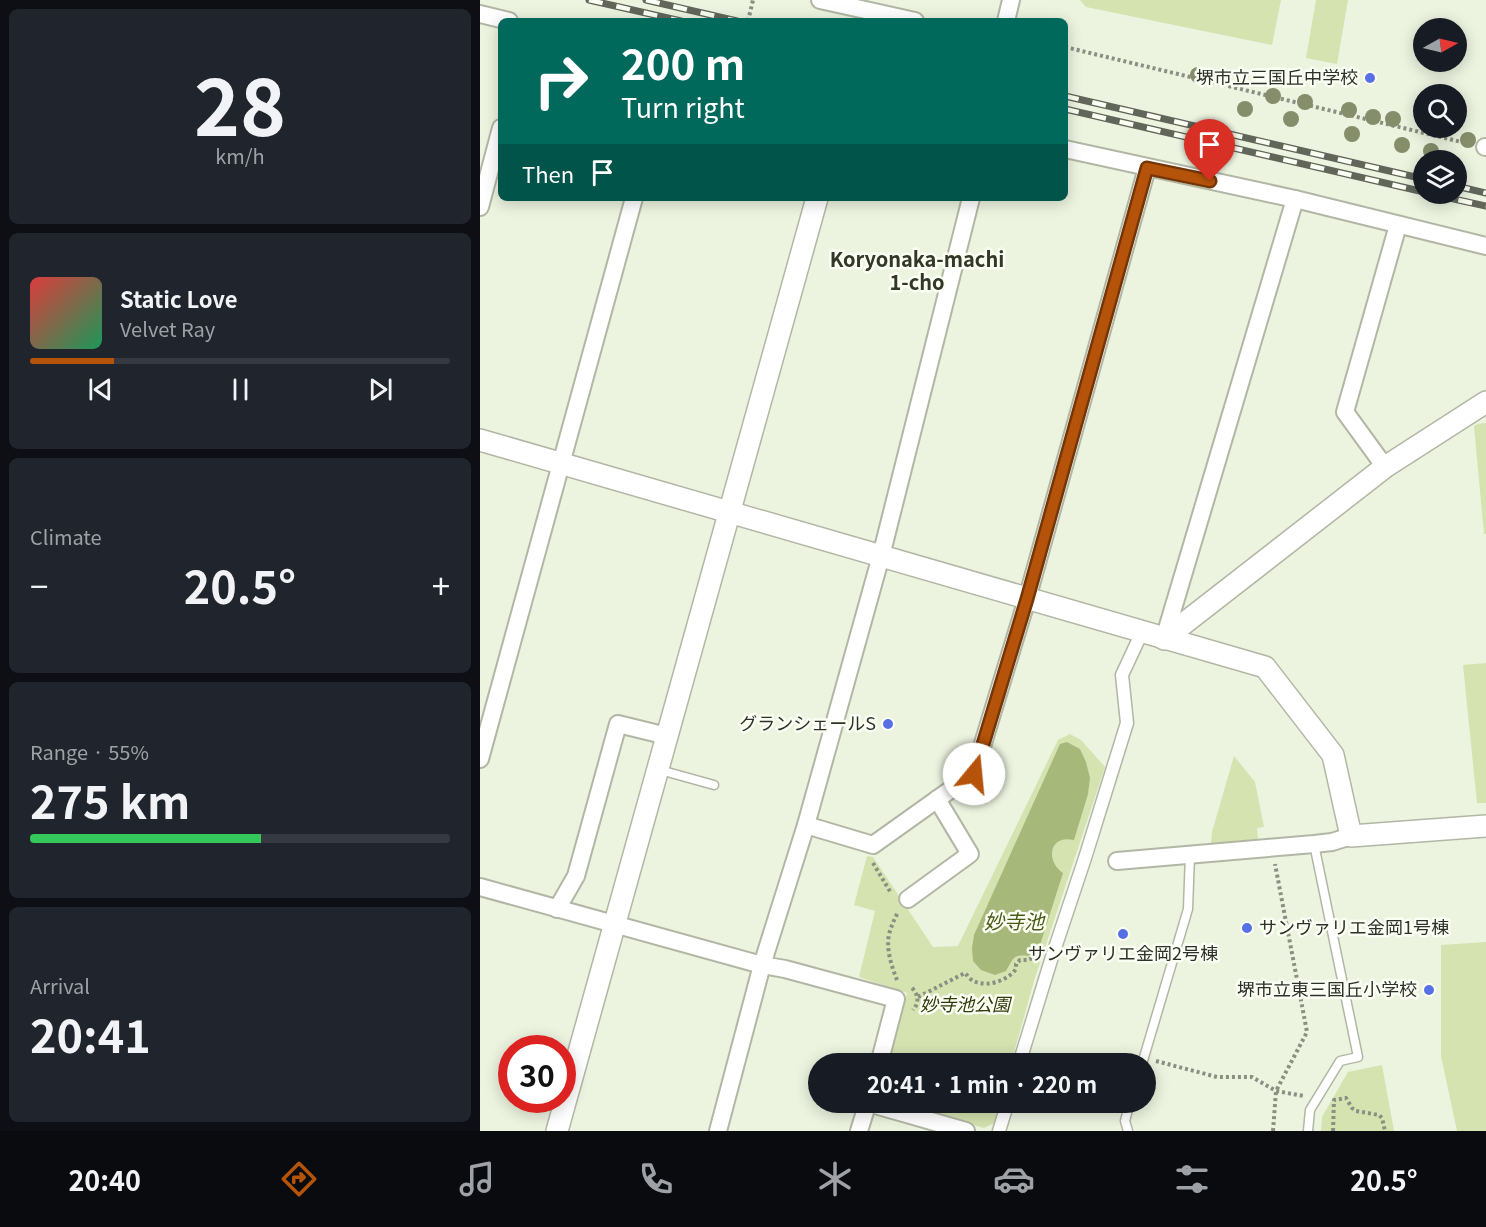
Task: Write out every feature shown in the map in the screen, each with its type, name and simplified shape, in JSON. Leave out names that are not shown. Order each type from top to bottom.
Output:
[{"type":"street","points":[[820,0],[901,18]]},
{"type":"street","points":[[1007,18],[1011,0]]},
{"type":"street","points":[[480,14],[498,18]]},
{"type":"street","points":[[480,207],[498,139]]},
{"type":"street","points":[[1068,150],[1295,199],[1486,246]]},
{"type":"street","points":[[806,825],[873,844],[974,774],[1027,599],[1147,168]]},
{"type":"street","points":[[1164,639],[1295,199]]},
{"type":"street","points":[[480,759],[633,201]]},
{"type":"street","points":[[556,1131],[817,201]]},
{"type":"street","points":[[718,1131],[762,965],[806,825],[881,556],[970,201]]},
{"type":"street","points":[[1385,467],[1345,412],[1398,225]]},
{"type":"street","points":[[1164,639],[1385,467],[1486,402]]},
{"type":"street","points":[[480,440],[1265,667],[1333,755],[1351,836]]},
{"type":"street","points":[[1022,1053],[1127,723],[1122,675],[1142,632]]},
{"type":"street","points":[[557,909],[576,876],[618,724],[667,736]]},
{"type":"street","points":[[901,901],[970,854],[937,799]]},
{"type":"street","points":[[1117,861],[1314,844],[1332,842],[1351,836],[1486,826]]},
{"type":"street","points":[[480,887],[762,965],[786,969],[896,999],[882,1053]]},
{"type":"street","points":[[859,1131],[865,1113]]},
{"type":"street","points":[[903,1113],[966,1131]]},
{"type":"street","points":[[999,1131],[1005,1113]]},
{"type":"lane","points":[[658,769],[714,785]]},
{"type":"lane","points":[[1308,1131],[1310,1110],[1340,1061],[1358,1056],[1314,844]]},
{"type":"lane","points":[[1145,1053],[1188,909],[1190,854]]},
{"type":"lane","points":[[1127,1113],[1125,1121],[1128,1131]]},
{"type":"path","points":[[749,18],[753,0]]},
{"type":"path","points":[[1068,48],[1486,147]]},
{"type":"path","points":[[1272,848],[1307,1032],[1276,1091],[1273,1131]]},
{"type":"path","points":[[870,860],[901,901],[889,933],[892,966],[900,986]]},
{"type":"path","points":[[918,997],[965,972],[974,982],[987,984],[995,982],[1013,974],[1020,960],[1040,956]]},
{"type":"path","points":[[1156,1064],[1217,1077],[1252,1077],[1276,1091],[1334,1100],[1346,1098],[1356,1111],[1379,1115],[1382,1118],[1384,1131]]},
{"type":"path","points":[[1333,1131],[1334,1100]]},
{"type":"green space","points":[[1080,0],[1281,0],[1272,45],[1086,7]]},
{"type":"green space","points":[[1316,0],[1348,0],[1337,64],[1306,58]]},
{"type":"green space","points":[[1486,423],[1486,534],[1484,534],[1474,426]]},
{"type":"green space","points":[[1486,663],[1486,803],[1477,803],[1463,665]]},
{"type":"green space","name":"妙寺池公園","points":[[1070,734],[1081,740],[1105,767],[1034,981],[1014,1053],[890,1053],[907,993],[859,977],[875,911],[854,905],[867,856],[873,857],[933,947],[958,946],[1058,740]]},
{"type":"green space","points":[[1234,756],[1255,782],[1264,827],[1257,828],[1258,839],[1211,844],[1212,832]]},
{"type":"green space","points":[[1486,942],[1486,1131],[1457,1131],[1441,1056],[1441,945]]},
{"type":"green space","points":[[1382,1065],[1394,1131],[1321,1131],[1322,1117],[1348,1072]]},
{"type":"green space","points":[[931,1113],[997,1113],[994,1123],[984,1128]]},
{"type":"water","name":"妙寺池","points":[[1067,742],[1080,749],[1090,778],[1088,794],[1074,840],[1059,841],[1052,850],[1054,862],[1063,873],[1039,948],[1028,956],[1016,957],[1006,971],[995,975],[981,970],[973,961],[974,935],[1060,744]]},
{"type":"railway","points":[[589,0],[668,18]]},
{"type":"railway","points":[[646,0],[724,18]]},
{"type":"railway","points":[[1068,97],[1413,176]]},
{"type":"railway","points":[[1068,110],[1413,189]]},
{"type":"railway","points":[[1467,189],[1486,193]]},
{"type":"railway","points":[[1467,202],[1486,206]]},
{"type":"place","name":"堺市立三国丘中学校","points":[[1370,78]]},
{"type":"place","name":"グランシェールS","points":[[888,724]]},
{"type":"place","name":"サンヴァリエ金岡1号棟","points":[[1247,928]]},
{"type":"place","name":"サンヴァリエ金岡2号棟","points":[[1123,934]]},
{"type":"place","name":"堺市立東三国丘小学校","points":[[1429,990]]},
{"type":"district","name":"Koryonaka-machi 1-cho","points":[[917,272]]},
{"type":"route","points":[[974,774],[1027,599],[1147,168],[1210,181]]}]
